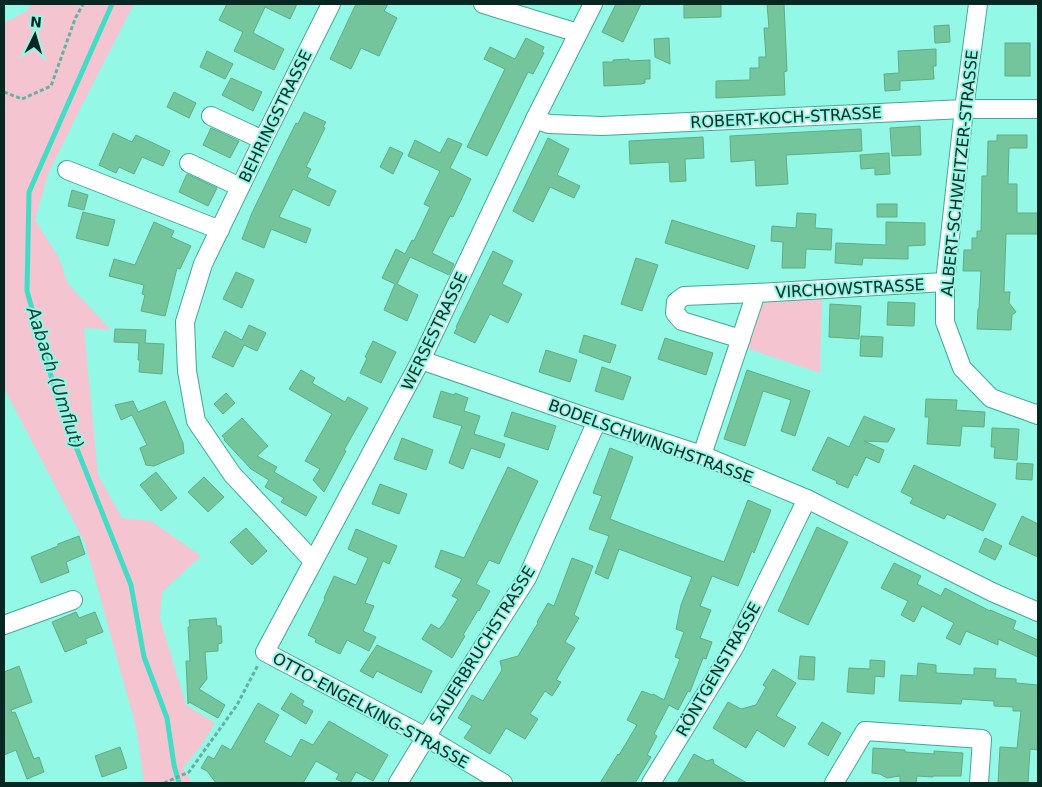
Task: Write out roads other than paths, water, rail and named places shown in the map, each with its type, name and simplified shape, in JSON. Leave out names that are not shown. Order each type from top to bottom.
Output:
[{"type":"street","name":"BEHRINGSTRASSE","points":[[313,561],[232,474],[196,421],[187,371],[185,322],[203,264],[330,4]]},
{"type":"street","points":[[483,4],[578,33]]},
{"type":"street","name":"WERSESTRASSE","points":[[265,652],[421,360],[535,119],[592,4]]},
{"type":"street","name":"ALBERT-SCHWEITZER-STRASSE","points":[[978,4],[945,282],[945,322],[962,368],[991,398],[1038,415]]},
{"type":"street","name":"ROBERT-KOCH-STRASSE","points":[[535,119],[549,124],[602,126],[964,110],[1038,109]]},
{"type":"street","points":[[211,116],[263,140]]},
{"type":"street","points":[[189,163],[240,187]]},
{"type":"street","points":[[67,170],[220,230]]},
{"type":"street","name":"VIRCHOWSTRASSE","points":[[741,339],[682,321],[675,313],[676,302],[684,296],[945,282]]},
{"type":"street","name":"VIRCHOWSTRASSE","points":[[702,455],[756,293]]},
{"type":"street","name":"BODELSCHWINGHSTRASSE","points":[[421,360],[702,455],[807,499],[992,592],[1038,612]]},
{"type":"street","name":"SAUERBRUCHSTRASSE","points":[[398,783],[526,578],[597,421]]},
{"type":"street","name":"RÖNTGENSTRASSE","points":[[651,783],[735,646],[807,499]]},
{"type":"street","points":[[4,625],[73,600]]},
{"type":"street","name":"OTTO-ENGELKING-STRASSE","points":[[265,652],[426,737],[502,783]]},
{"type":"street","points":[[834,783],[864,731],[982,739],[979,783]]},
{"type":"waterway","name":"Aabach (Umflut)","points":[[112,4],[29,192],[27,291],[59,404],[131,585],[144,657],[167,718],[174,765],[179,783]]}]
